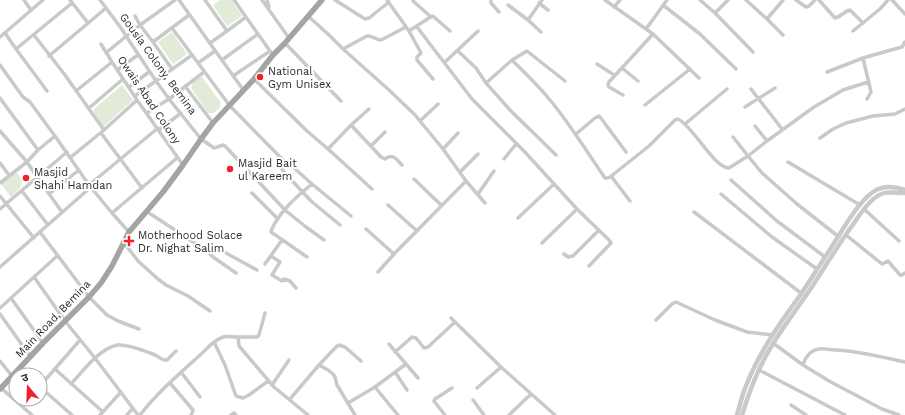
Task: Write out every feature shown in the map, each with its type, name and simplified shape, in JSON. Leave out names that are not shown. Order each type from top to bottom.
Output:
[{"type":"main road","name":"Main Road, Bemina","points":[[20,367],[89,297],[106,275],[129,232],[163,192],[201,138],[213,123],[244,91],[272,53],[287,40],[322,0]]},
{"type":"main road","name":"Main Road, Bemina","points":[[0,388],[8,380]]},
{"type":"street","points":[[24,0],[31,10]]},
{"type":"street","points":[[0,37],[43,0]]},
{"type":"street","name":"Gousia Colony, Bemina","points":[[100,0],[121,28],[149,72],[201,138]]},
{"type":"street","points":[[107,52],[140,25],[175,0]]},
{"type":"street","points":[[179,0],[244,91]]},
{"type":"street","points":[[211,0],[206,1],[227,31]]},
{"type":"street","points":[[233,76],[272,53],[234,0]]},
{"type":"street","points":[[262,0],[271,12],[287,40],[341,101]]},
{"type":"street","points":[[267,0],[271,12]]},
{"type":"street","points":[[335,0],[365,19],[369,18],[388,1],[409,31],[421,52],[417,59],[433,79]]},
{"type":"street","points":[[491,0],[491,3],[499,12]]},
{"type":"street","points":[[604,0],[653,34],[699,78]]},
{"type":"street","points":[[614,7],[620,0]]},
{"type":"street","points":[[646,29],[667,0]]},
{"type":"street","points":[[700,0],[754,52]]},
{"type":"street","points":[[715,13],[728,0]]},
{"type":"street","points":[[746,0],[784,36]]},
{"type":"street","points":[[767,19],[782,0]]},
{"type":"street","points":[[796,0],[806,8],[815,0]]},
{"type":"street","points":[[819,0],[834,18],[850,10],[863,23]]},
{"type":"street","points":[[853,31],[880,9],[888,0]]},
{"type":"street","points":[[892,0],[905,14]]},
{"type":"street","points":[[16,49],[34,35],[71,1],[88,23]]},
{"type":"street","points":[[413,1],[450,31]]},
{"type":"street","points":[[528,20],[541,2],[548,10]]},
{"type":"street","points":[[508,5],[541,32]]},
{"type":"street","points":[[663,6],[700,34],[736,69]]},
{"type":"street","points":[[49,56],[106,8]]},
{"type":"street","points":[[153,42],[189,15]]},
{"type":"street","points":[[135,16],[172,69]]},
{"type":"street","points":[[308,16],[389,90],[420,122],[485,203]]},
{"type":"street","points":[[210,43],[246,17]]},
{"type":"street","points":[[409,31],[431,17]]},
{"type":"street","points":[[343,49],[367,36],[381,40],[406,27]]},
{"type":"street","points":[[417,27],[472,99],[577,209],[609,240],[611,243],[589,266]]},
{"type":"street","points":[[172,28],[230,106],[285,162],[286,164],[282,168],[283,171],[302,192],[340,225]]},
{"type":"street","points":[[445,62],[478,31]]},
{"type":"street","points":[[5,33],[47,91]]},
{"type":"street","points":[[222,60],[258,34]]},
{"type":"street","points":[[623,95],[608,85],[609,82],[653,34]]},
{"type":"street","points":[[34,35],[89,108],[120,160],[142,188]]},
{"type":"street","points":[[827,72],[863,58],[902,47],[905,42]]},
{"type":"street","name":"Owais Abad Colony","points":[[101,44],[137,100],[183,165]]},
{"type":"street","points":[[486,83],[512,60],[527,50],[565,81]]},
{"type":"street","points":[[198,63],[215,51]]},
{"type":"street","points":[[458,51],[476,68],[486,83],[511,111],[556,155]]},
{"type":"street","points":[[117,70],[138,55]]},
{"type":"street","points":[[135,96],[192,55]]},
{"type":"street","points":[[863,58],[871,92],[867,98]]},
{"type":"street","points":[[512,60],[531,78],[550,100],[576,134],[605,178],[611,176],[649,146],[675,120],[678,119],[685,124],[717,161],[725,168],[729,168],[748,156],[810,109],[847,88],[868,82]]},
{"type":"street","points":[[76,91],[112,62]]},
{"type":"street","points":[[597,64],[614,75]]},
{"type":"street","points":[[0,65],[23,97],[30,102],[71,157],[90,186],[129,232]]},
{"type":"street","points":[[622,68],[638,81]]},
{"type":"street","points":[[645,105],[690,69]]},
{"type":"street","points":[[129,87],[149,72]]},
{"type":"street","points":[[147,113],[204,72]]},
{"type":"street","points":[[89,108],[123,79]]},
{"type":"street","points":[[254,79],[307,131],[372,189]]},
{"type":"street","points":[[185,86],[213,123]]},
{"type":"street","points":[[745,107],[775,88]]},
{"type":"street","points":[[685,124],[727,89]]},
{"type":"street","points":[[751,89],[782,129]]},
{"type":"street","points":[[0,98],[38,150]]},
{"type":"street","points":[[71,157],[103,132],[137,100]]},
{"type":"street","points":[[420,122],[438,104]]},
{"type":"street","points":[[328,149],[369,109]]},
{"type":"street","points":[[820,138],[833,129],[846,123],[873,116],[895,114],[905,109]]},
{"type":"street","points":[[0,259],[2,265],[120,160],[158,129],[181,113]]},
{"type":"street","points":[[576,134],[594,118],[599,116],[626,152]]},
{"type":"street","points":[[352,125],[385,159],[389,156],[393,156],[402,165]]},
{"type":"street","points":[[755,126],[766,141]]},
{"type":"street","points":[[0,131],[27,162],[62,212]]},
{"type":"street","points":[[371,146],[385,132]]},
{"type":"street","points":[[442,149],[458,133]]},
{"type":"street","points":[[0,182],[27,162],[38,150],[55,136]]},
{"type":"street","points":[[733,137],[762,173],[797,204],[839,237]]},
{"type":"street","points":[[201,138],[214,148],[223,145],[225,146],[284,210],[324,240]]},
{"type":"street","points":[[504,159],[516,144]]},
{"type":"street","points":[[0,210],[67,152]]},
{"type":"street","points":[[460,172],[478,154]]},
{"type":"street","points":[[112,213],[177,158]]},
{"type":"street","points":[[788,162],[860,205]]},
{"type":"street","points":[[0,163],[9,174]]},
{"type":"street","points":[[293,167],[351,216]]},
{"type":"street","points":[[49,194],[79,170]]},
{"type":"street","points":[[478,194],[494,171]]},
{"type":"street","points":[[611,176],[630,201]]},
{"type":"street","points":[[414,179],[441,205]]},
{"type":"street","points":[[731,180],[777,220],[825,257]]},
{"type":"street","points":[[378,272],[441,205],[466,181]]},
{"type":"street","points":[[307,257],[270,231],[284,210],[312,184]]},
{"type":"street","points":[[518,218],[554,184]]},
{"type":"street","points":[[737,415],[747,384],[758,359],[860,205],[873,192],[886,186],[895,187],[905,192]]},
{"type":"street","points":[[22,191],[48,225]]},
{"type":"street","points":[[742,415],[751,386],[773,343],[864,209],[882,193],[905,192]]},
{"type":"street","points":[[252,193],[278,219]]},
{"type":"street","points":[[721,194],[767,233],[817,269]]},
{"type":"street","points":[[0,196],[34,238]]},
{"type":"street","points":[[388,205],[417,231]]},
{"type":"street","points":[[542,243],[577,209]]},
{"type":"street","points":[[864,209],[899,241]]},
{"type":"street","points":[[146,211],[207,251],[236,273]]},
{"type":"street","points":[[694,212],[801,293]]},
{"type":"street","points":[[366,229],[394,254]]},
{"type":"street","points":[[564,254],[570,258],[599,230]]},
{"type":"street","points":[[40,232],[89,297],[107,315],[139,328]]},
{"type":"street","points":[[846,235],[880,264],[888,261],[900,274],[902,275],[905,273]]},
{"type":"street","points":[[265,264],[282,240]]},
{"type":"street","points":[[124,243],[138,261],[158,279],[166,285],[188,296],[210,311]]},
{"type":"street","points":[[207,251],[212,246],[215,247],[257,270]]},
{"type":"street","points":[[0,308],[58,256]]},
{"type":"street","points":[[271,256],[280,262],[272,274],[282,281],[284,279],[290,281],[296,288]]},
{"type":"street","points":[[34,277],[65,321],[139,415],[181,372],[214,342],[224,336],[257,337],[259,335],[265,313]]},
{"type":"street","points":[[10,298],[43,343]]},
{"type":"street","points":[[656,320],[676,302],[715,320],[747,332],[773,335]]},
{"type":"street","points":[[0,314],[30,356]]},
{"type":"street","points":[[451,318],[501,367],[555,415]]},
{"type":"street","points":[[396,352],[412,337],[416,338],[422,347],[426,348],[430,346],[455,322]]},
{"type":"street","points":[[238,337],[239,346],[268,381],[308,415]]},
{"type":"street","points":[[48,377],[80,340]]},
{"type":"street","points":[[214,342],[225,365],[236,396],[243,398],[268,381]]},
{"type":"street","points":[[773,343],[803,365],[829,381],[887,413],[899,415]]},
{"type":"street","points":[[389,344],[418,378]]},
{"type":"street","points":[[71,384],[94,358],[111,347],[117,345],[132,347],[152,353],[162,360],[167,360],[176,351]]},
{"type":"street","points":[[290,399],[319,365],[339,345],[345,347],[361,361]]},
{"type":"street","points":[[803,365],[805,358],[813,351],[819,349],[855,351],[905,362]]},
{"type":"street","points":[[272,385],[289,360]]},
{"type":"street","points":[[0,361],[8,371]]},
{"type":"street","points":[[348,404],[375,387],[406,364]]},
{"type":"street","points":[[319,365],[328,370],[335,377],[337,385],[355,415]]},
{"type":"street","points":[[477,388],[501,367]]},
{"type":"street","points":[[55,369],[102,414],[120,392]]},
{"type":"street","points":[[759,370],[845,415]]},
{"type":"street","points":[[181,372],[200,397]]},
{"type":"street","points":[[395,372],[408,390]]},
{"type":"street","points":[[170,383],[193,411],[191,415]]},
{"type":"street","points":[[375,387],[398,415]]},
{"type":"street","points":[[0,388],[8,395]]},
{"type":"street","points":[[445,415],[434,401],[452,388]]},
{"type":"street","points":[[48,393],[71,415]]},
{"type":"street","points":[[509,415],[531,394]]},
{"type":"street","points":[[473,400],[484,415]]},
{"type":"street","points":[[791,405],[806,415]]},
{"type":"street","points":[[23,407],[32,415]]},
{"type":"street","points":[[127,415],[133,408]]},
{"type":"street","points":[[231,415],[234,413],[236,415]]},
{"type":"green space","points":[[220,0],[231,0],[242,16],[227,26],[213,5]]},
{"type":"green space","points":[[172,32],[187,54],[173,64],[158,42]]},
{"type":"green space","points":[[202,77],[221,103],[219,109],[213,113],[208,113],[191,88],[194,80]]},
{"type":"green space","points":[[122,85],[133,100],[103,127],[93,110]]},
{"type":"green space","points":[[15,171],[19,175],[22,182],[20,188],[11,197],[1,184]]},
{"type":"place","name":"National Gym Unisex","points":[[260,77]]},
{"type":"place","name":"Masjid Bait ul Kareem","points":[[230,169]]},
{"type":"place","name":"Masjid Shahi Hamdan","points":[[26,178]]},
{"type":"place","name":"Motherhood Solace Dr. Nighat Salim","points":[[129,241]]}]
